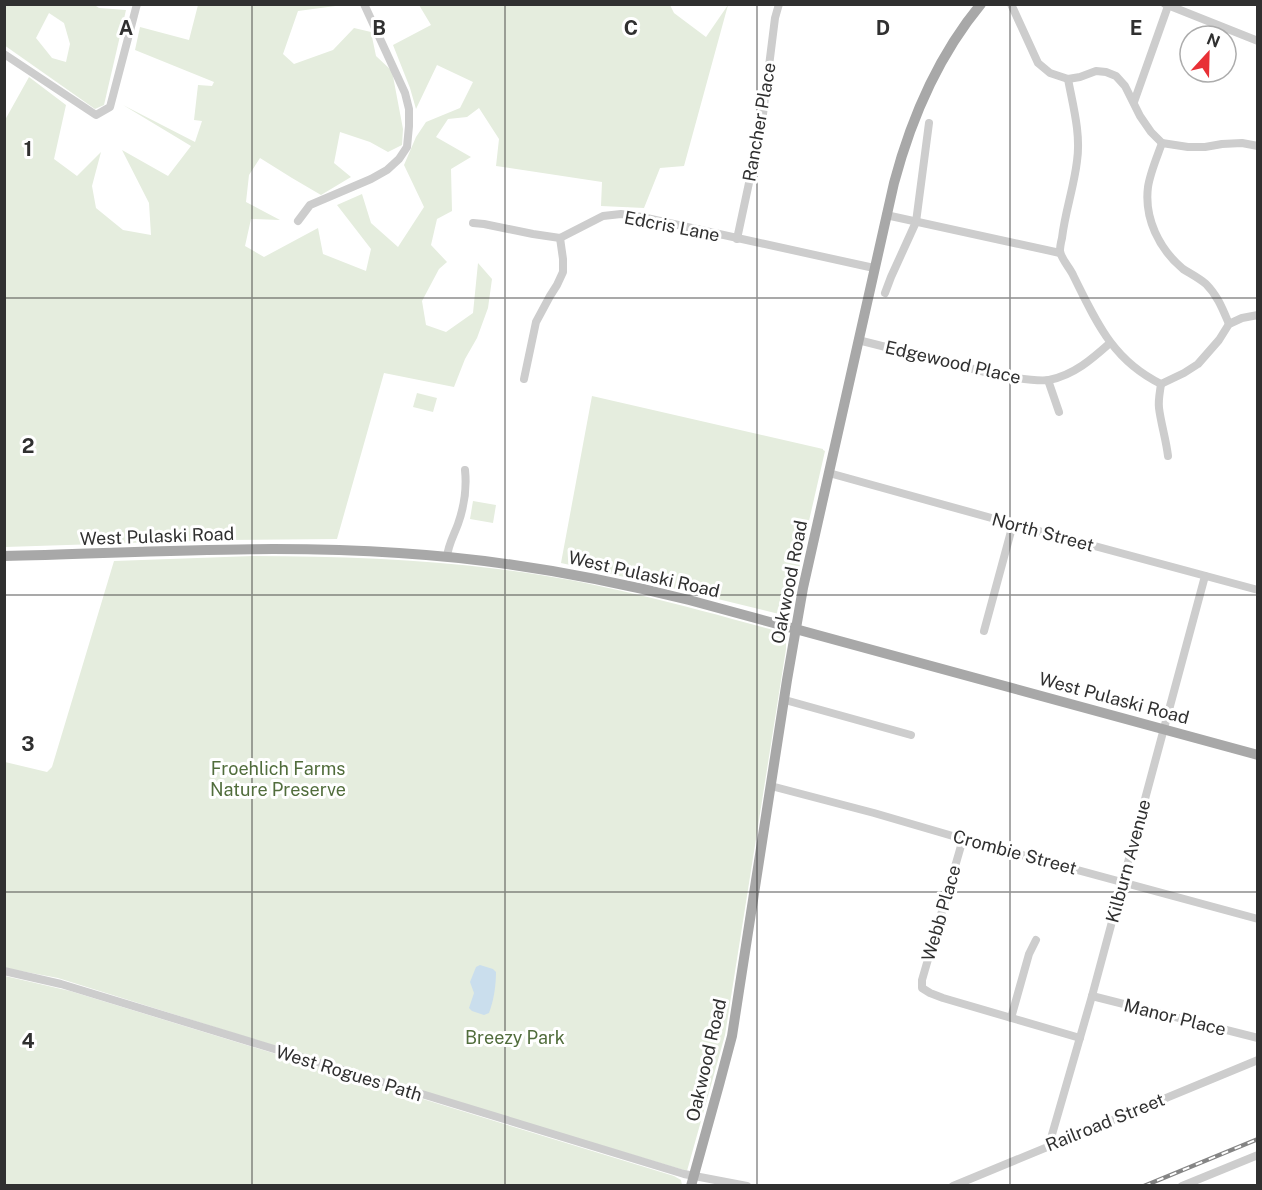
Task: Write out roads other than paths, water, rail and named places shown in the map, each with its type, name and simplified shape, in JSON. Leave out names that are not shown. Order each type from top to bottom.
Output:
[{"type":"main road","name":"Oakwood Road","points":[[692,1181],[732,1036],[796,628],[886,215],[903,150],[915,117],[942,62],[960,32],[981,4]]},
{"type":"main road","name":"West Pulaski Road","points":[[4,556],[309,549],[400,553],[542,568],[639,588],[796,628],[1257,755]]},
{"type":"street","points":[[4,54],[96,115],[110,107],[137,4]]},
{"type":"street","points":[[298,221],[310,206],[387,170],[399,159],[406,147],[409,109],[405,93],[364,4]]},
{"type":"street","name":"Rancher Place","points":[[737,239],[762,122],[775,18],[779,4]]},
{"type":"street","points":[[1011,4],[1038,63],[1050,73],[1068,79],[1096,71],[1116,76],[1125,86],[1140,116],[1162,143],[1188,147],[1242,143],[1257,146]]},
{"type":"street","points":[[1134,102],[1166,5],[1257,41]]},
{"type":"street","points":[[1068,79],[1078,134],[1078,159],[1060,253],[1110,343],[1131,364],[1161,384]]},
{"type":"street","points":[[885,292],[916,222],[929,123]]},
{"type":"street","points":[[1162,143],[1148,186],[1148,210],[1155,234],[1167,252],[1183,268],[1206,284],[1218,299],[1229,324]]},
{"type":"street","name":"Edcris Lane","points":[[560,238],[603,216],[621,214],[874,268]]},
{"type":"street","points":[[886,215],[1060,253]]},
{"type":"street","points":[[474,223],[560,238],[562,272],[536,322],[524,379]]},
{"type":"street","points":[[1161,384],[1198,364],[1219,340],[1229,324],[1257,315]]},
{"type":"street","name":"Edgewood Place","points":[[858,340],[996,375],[1048,380],[1078,369],[1110,343]]},
{"type":"street","points":[[1048,380],[1059,412]]},
{"type":"street","points":[[1161,384],[1159,405],[1168,456]]},
{"type":"street","points":[[447,557],[465,494],[465,470]]},
{"type":"street","name":"North Street","points":[[829,473],[1257,590]]},
{"type":"street","points":[[984,632],[1013,524]]},
{"type":"street","name":"Kilburn Avenue","points":[[1049,1145],[1092,996],[1205,576]]},
{"type":"street","points":[[785,700],[911,735]]},
{"type":"street","name":"Crombie Street","points":[[771,786],[1257,919]]},
{"type":"street","name":"Webb Place","points":[[963,839],[922,980],[922,988],[930,993],[1011,1018]]},
{"type":"street","points":[[1036,940],[1029,954],[1011,1018],[1080,1038]]},
{"type":"street","name":"West Rogues Path","points":[[4,971],[61,984],[692,1181],[747,1185]]},
{"type":"street","name":"Manor Place","points":[[1092,996],[1257,1038]]},
{"type":"street","name":"Railroad Street","points":[[952,1185],[1257,1060]]},
{"type":"street","points":[[1182,1185],[1257,1155]]},
{"type":"water","points":[[480,965],[496,972],[492,1003],[489,1013],[484,1015],[469,1008],[474,993],[470,982],[476,967]]},
{"type":"railway","points":[[1144,1186],[1258,1139]]},
{"type":"park label","name":"Froehlich Farms Nature Preserve","points":[[278,778]]},
{"type":"park label","name":"Breezy Park","points":[[515,1037]]}]
